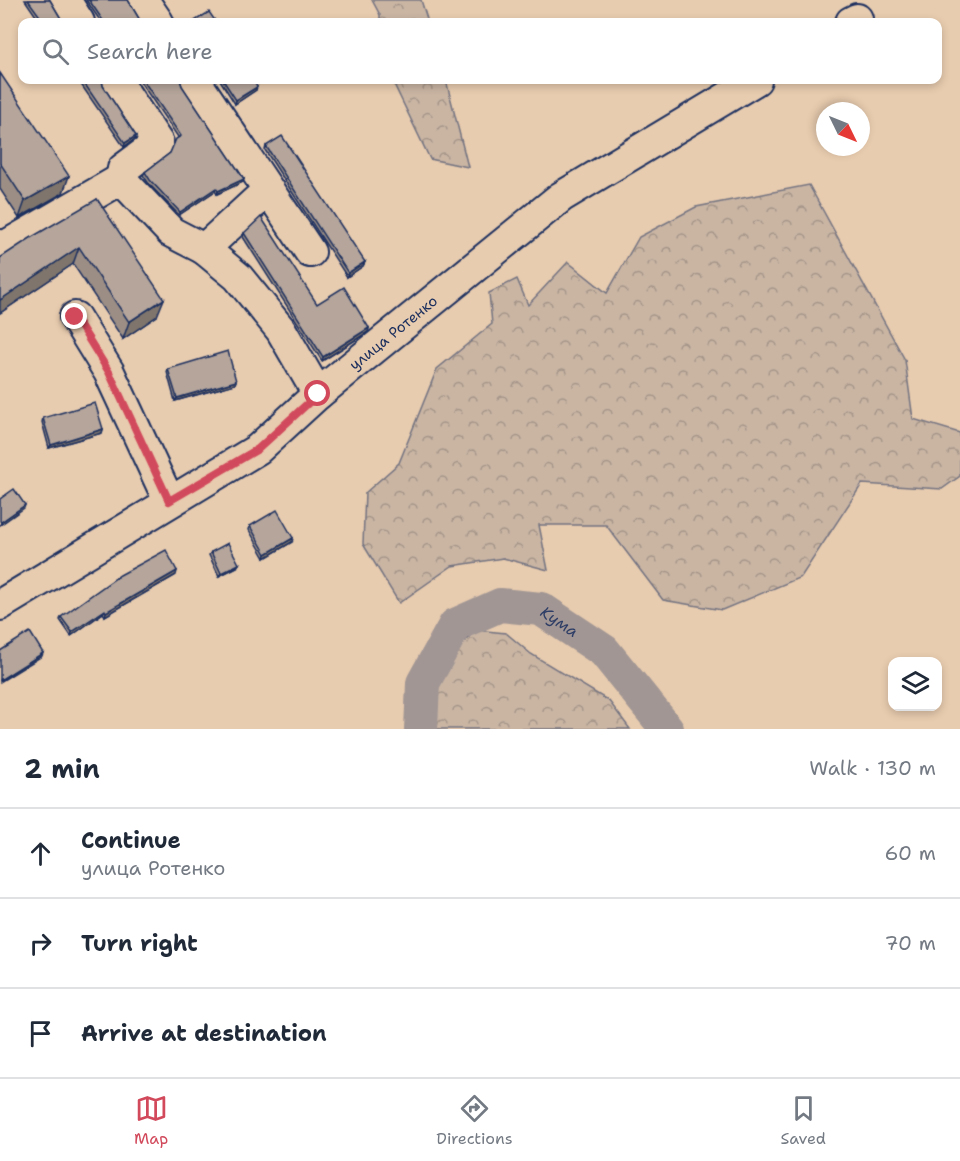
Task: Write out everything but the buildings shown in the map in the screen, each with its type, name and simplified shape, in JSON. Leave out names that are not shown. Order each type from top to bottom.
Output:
[{"type":"street","points":[[65,0],[76,18]]},
{"type":"street","points":[[143,0],[155,18]]},
{"type":"street","points":[[0,245],[2,248],[121,179],[123,169],[158,143],[119,84]]},
{"type":"street","points":[[198,84],[310,252]]},
{"type":"street","name":"улица Ротенко","points":[[0,605],[258,449],[318,394],[561,197],[749,84]]},
{"type":"street","points":[[121,179],[171,232],[204,249],[238,277],[281,330],[318,394]]},
{"type":"street","points":[[204,249],[267,190]]},
{"type":"street","points":[[75,317],[109,372],[169,501]]},
{"type":"green space","points":[[372,0],[421,0],[427,18],[380,18]]},
{"type":"green space","points":[[394,84],[447,84],[468,167],[430,159]]},
{"type":"green space","points":[[809,185],[905,360],[913,419],[960,433],[960,476],[942,489],[862,484],[801,577],[722,610],[663,600],[606,525],[539,525],[548,570],[503,558],[452,566],[399,603],[363,544],[365,493],[399,463],[437,369],[492,324],[489,293],[517,279],[528,305],[568,262],[607,293],[639,237],[696,207]]},
{"type":"green space","points":[[476,630],[506,633],[531,654],[609,701],[630,729],[428,729],[429,689],[449,657]]},
{"type":"waterway","name":"Кума","points":[[421,729],[423,683],[455,625],[500,605],[541,609],[604,651],[667,729]]},
{"type":"route","points":[[75,317],[109,372],[169,501],[258,449],[318,394]]}]
